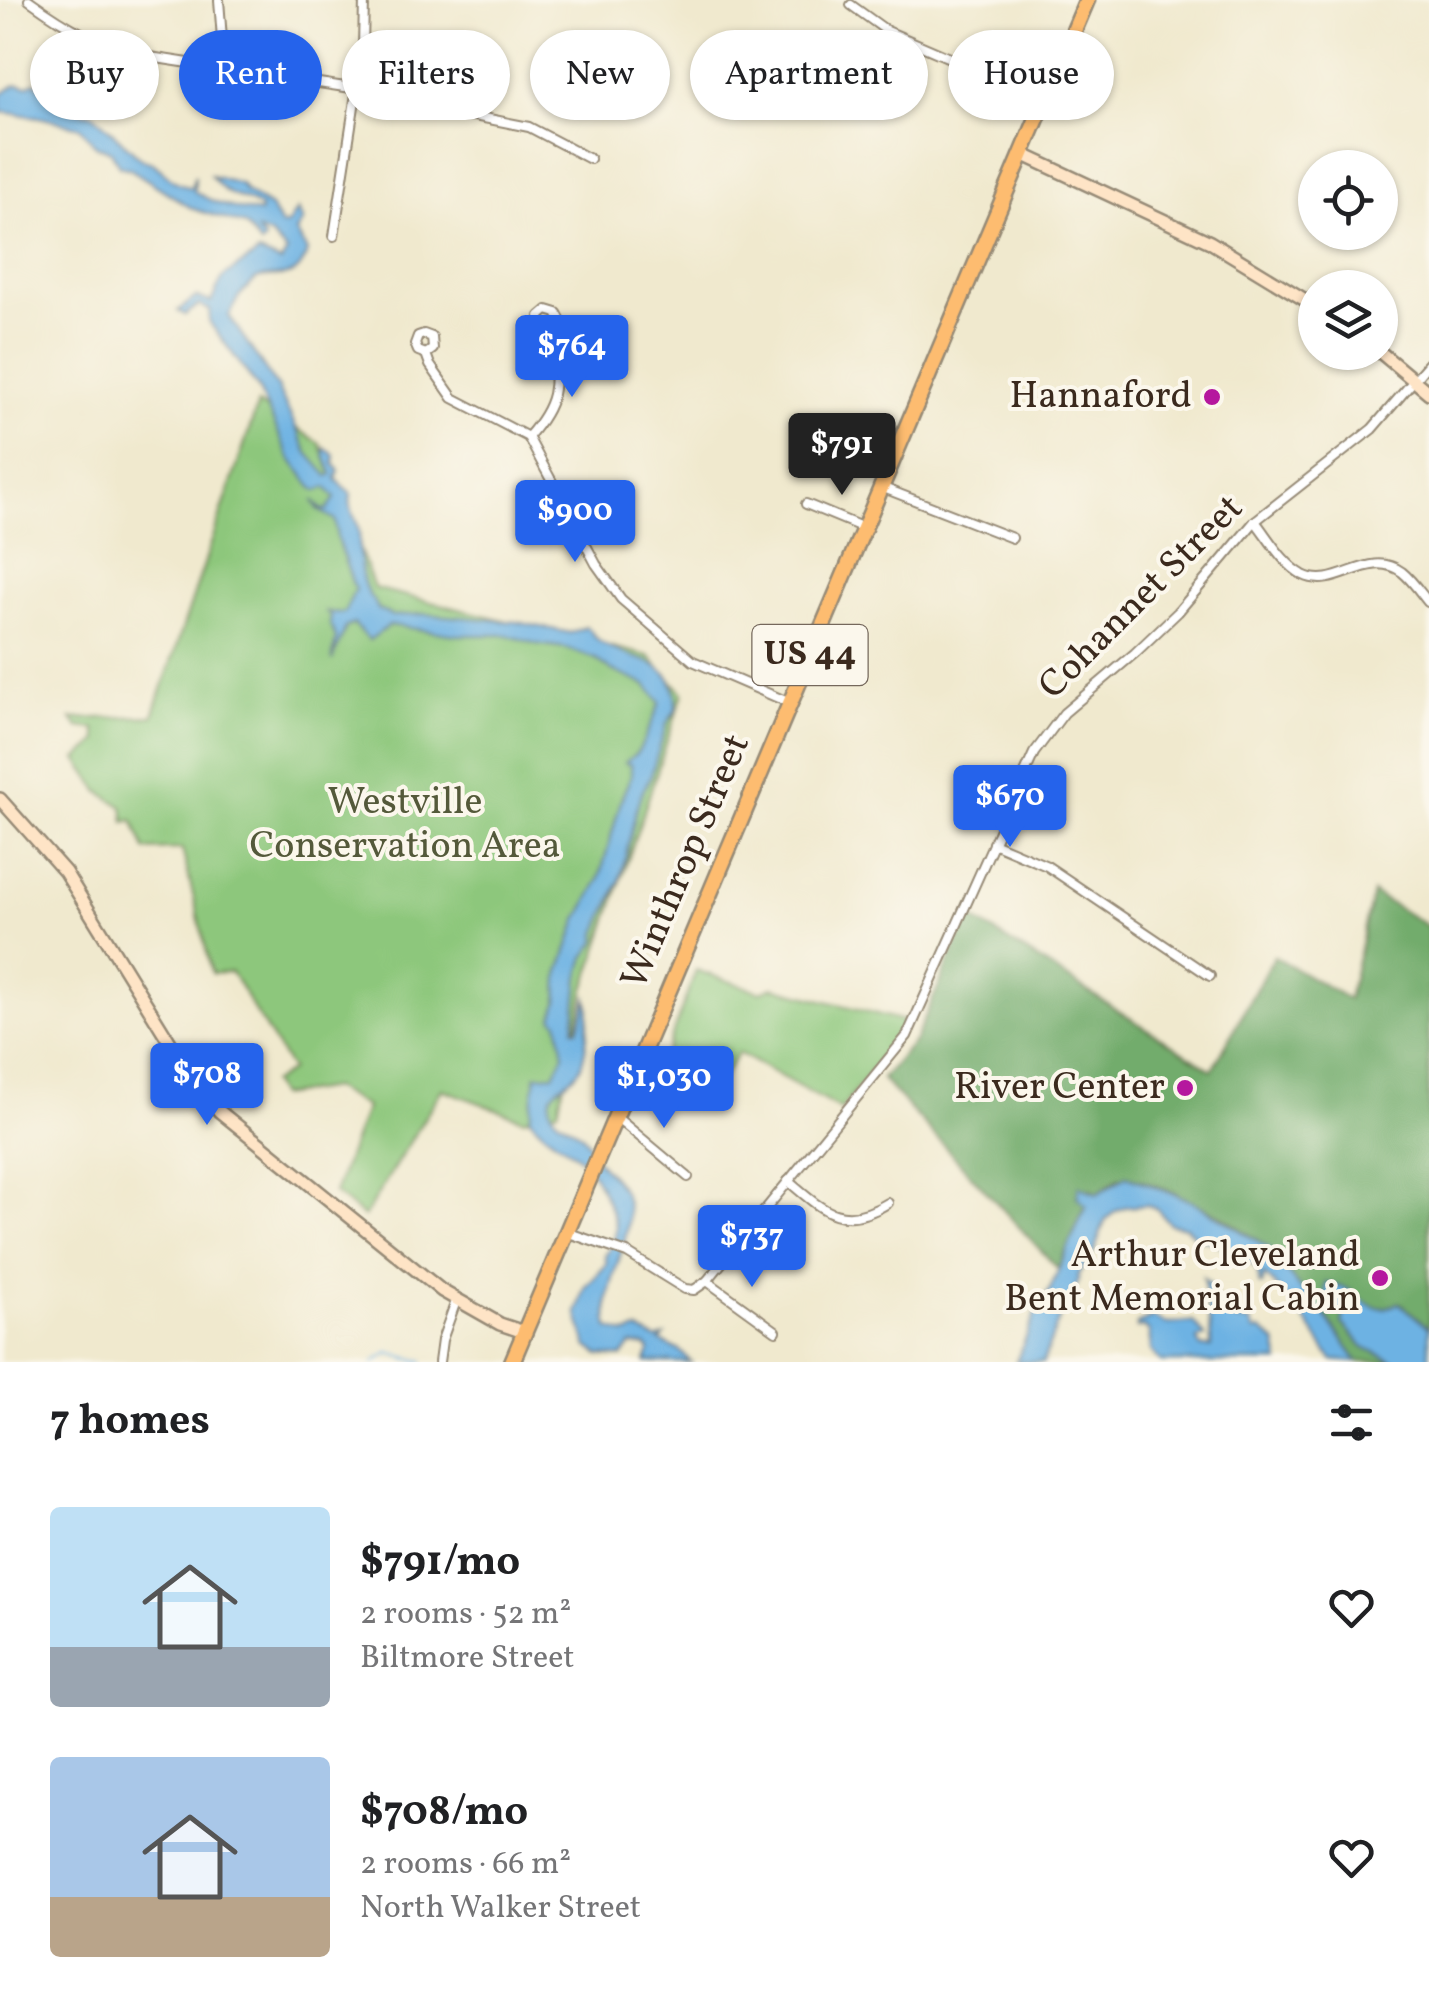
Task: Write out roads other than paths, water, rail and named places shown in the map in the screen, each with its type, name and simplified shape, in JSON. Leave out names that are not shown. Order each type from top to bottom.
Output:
[{"type":"highway","name":"Winthrop Street","points":[[1074,30],[1087,0]]},
{"type":"highway","name":"Winthrop Street","points":[[512,1362],[1036,120]]},
{"type":"main road","points":[[1022,154],[1210,242],[1298,296]]},
{"type":"main road","points":[[1398,367],[1429,393]]},
{"type":"main road","points":[[0,799],[66,872],[188,1072],[219,1111],[456,1301],[524,1332]]},
{"type":"street","points":[[29,0],[68,28],[104,46],[179,61]]},
{"type":"street","points":[[218,0],[221,30]]},
{"type":"street","points":[[363,30],[364,0]]},
{"type":"street","points":[[851,5],[888,31],[948,57]]},
{"type":"street","points":[[334,236],[352,120]]},
{"type":"street","points":[[504,120],[516,122],[590,159]]},
{"type":"street","points":[[528,437],[548,412],[554,395],[551,331]]},
{"type":"street","points":[[426,354],[453,398],[528,437],[596,564],[622,599],[693,661],[790,703]]},
{"type":"street","name":"Cohannet Street","points":[[707,1281],[907,1036],[1034,753],[1058,720],[1168,622],[1256,521],[1372,429],[1429,363]]},
{"type":"street","points":[[881,487],[1012,538]]},
{"type":"street","points":[[806,504],[864,528]]},
{"type":"street","points":[[1256,521],[1282,556],[1304,575],[1324,580],[1374,563],[1386,564],[1406,575],[1428,602]]},
{"type":"street","points":[[993,843],[1047,866],[1210,976]]},
{"type":"street","points":[[615,1116],[688,1177]]},
{"type":"street","points":[[788,1181],[834,1215],[869,1215],[888,1203]]},
{"type":"street","points":[[566,1232],[625,1252],[686,1289],[694,1290],[707,1281],[776,1330]]},
{"type":"street","points":[[439,1362],[442,1340],[456,1301]]},
{"type":"water","points":[[17,84],[30,84],[30,116],[0,112],[0,95]]},
{"type":"water","points":[[51,120],[99,120],[141,159],[153,163],[174,181],[191,188],[195,176],[194,191],[209,199],[260,213],[260,208],[230,194],[211,176],[241,184],[246,192],[270,207],[281,225],[287,225],[297,210],[303,221],[296,232],[307,251],[299,269],[287,275],[256,279],[239,296],[229,316],[277,387],[308,453],[328,476],[332,474],[325,448],[335,455],[339,471],[336,479],[351,494],[364,582],[378,609],[392,616],[422,614],[517,622],[571,633],[586,627],[602,643],[653,664],[670,680],[676,710],[667,723],[639,799],[620,880],[579,977],[574,1029],[578,1030],[587,999],[589,1007],[582,1062],[577,1073],[554,1092],[550,1108],[586,1140],[622,1190],[628,1209],[628,1225],[609,1293],[609,1328],[626,1334],[638,1330],[656,1339],[664,1336],[660,1341],[679,1350],[691,1362],[646,1362],[650,1350],[646,1346],[631,1345],[622,1357],[599,1355],[587,1346],[577,1312],[585,1288],[607,1264],[605,1256],[615,1235],[615,1221],[585,1163],[530,1118],[536,1075],[554,1074],[564,1054],[558,1022],[553,1017],[559,974],[577,922],[599,880],[631,776],[631,765],[625,763],[640,748],[660,702],[646,685],[596,659],[507,635],[457,635],[390,625],[369,640],[354,624],[346,627],[332,661],[336,638],[331,616],[326,612],[344,613],[355,590],[337,539],[335,520],[319,510],[313,500],[327,510],[335,498],[326,487],[317,491],[312,487],[290,458],[258,388],[209,322],[210,310],[199,305],[185,315],[178,311],[196,297],[211,302],[223,277],[259,253],[281,262],[287,252],[270,235],[258,231],[265,240],[261,245],[245,225],[193,209],[119,166],[111,151],[96,146],[80,127]]},
{"type":"water","points":[[1127,1176],[1190,1200],[1269,1248],[1296,1284],[1314,1300],[1358,1362],[1332,1360],[1295,1305],[1264,1275],[1262,1285],[1259,1284],[1257,1270],[1246,1259],[1198,1239],[1186,1227],[1170,1224],[1148,1205],[1125,1207],[1105,1221],[1094,1252],[1078,1274],[1078,1283],[1062,1311],[1043,1362],[1016,1362],[1086,1206],[1077,1197],[1079,1186],[1097,1194]]},
{"type":"water","points":[[1203,1278],[1228,1316],[1250,1322],[1255,1331],[1261,1330],[1276,1342],[1280,1362],[1161,1362],[1151,1351],[1149,1332],[1144,1327],[1137,1328],[1137,1324],[1153,1317],[1167,1324],[1193,1322],[1205,1336],[1198,1340],[1200,1347],[1211,1347]]},
{"type":"water","points":[[1326,1283],[1349,1290],[1373,1307],[1399,1303],[1429,1328],[1429,1362],[1395,1362],[1364,1347],[1342,1323],[1345,1310],[1336,1312],[1325,1296]]},
{"type":"waterway","points":[[374,1362],[389,1353],[423,1362]]},
{"type":"place","name":"Hannaford","points":[[1212,397]]},
{"type":"place","name":"River Center","points":[[1185,1088]]},
{"type":"place","name":"Arthur Cleveland Bent Memorial Cabin","points":[[1380,1278]]},
{"type":"park label","name":"Westville Conservation Area","points":[[405,824]]}]
